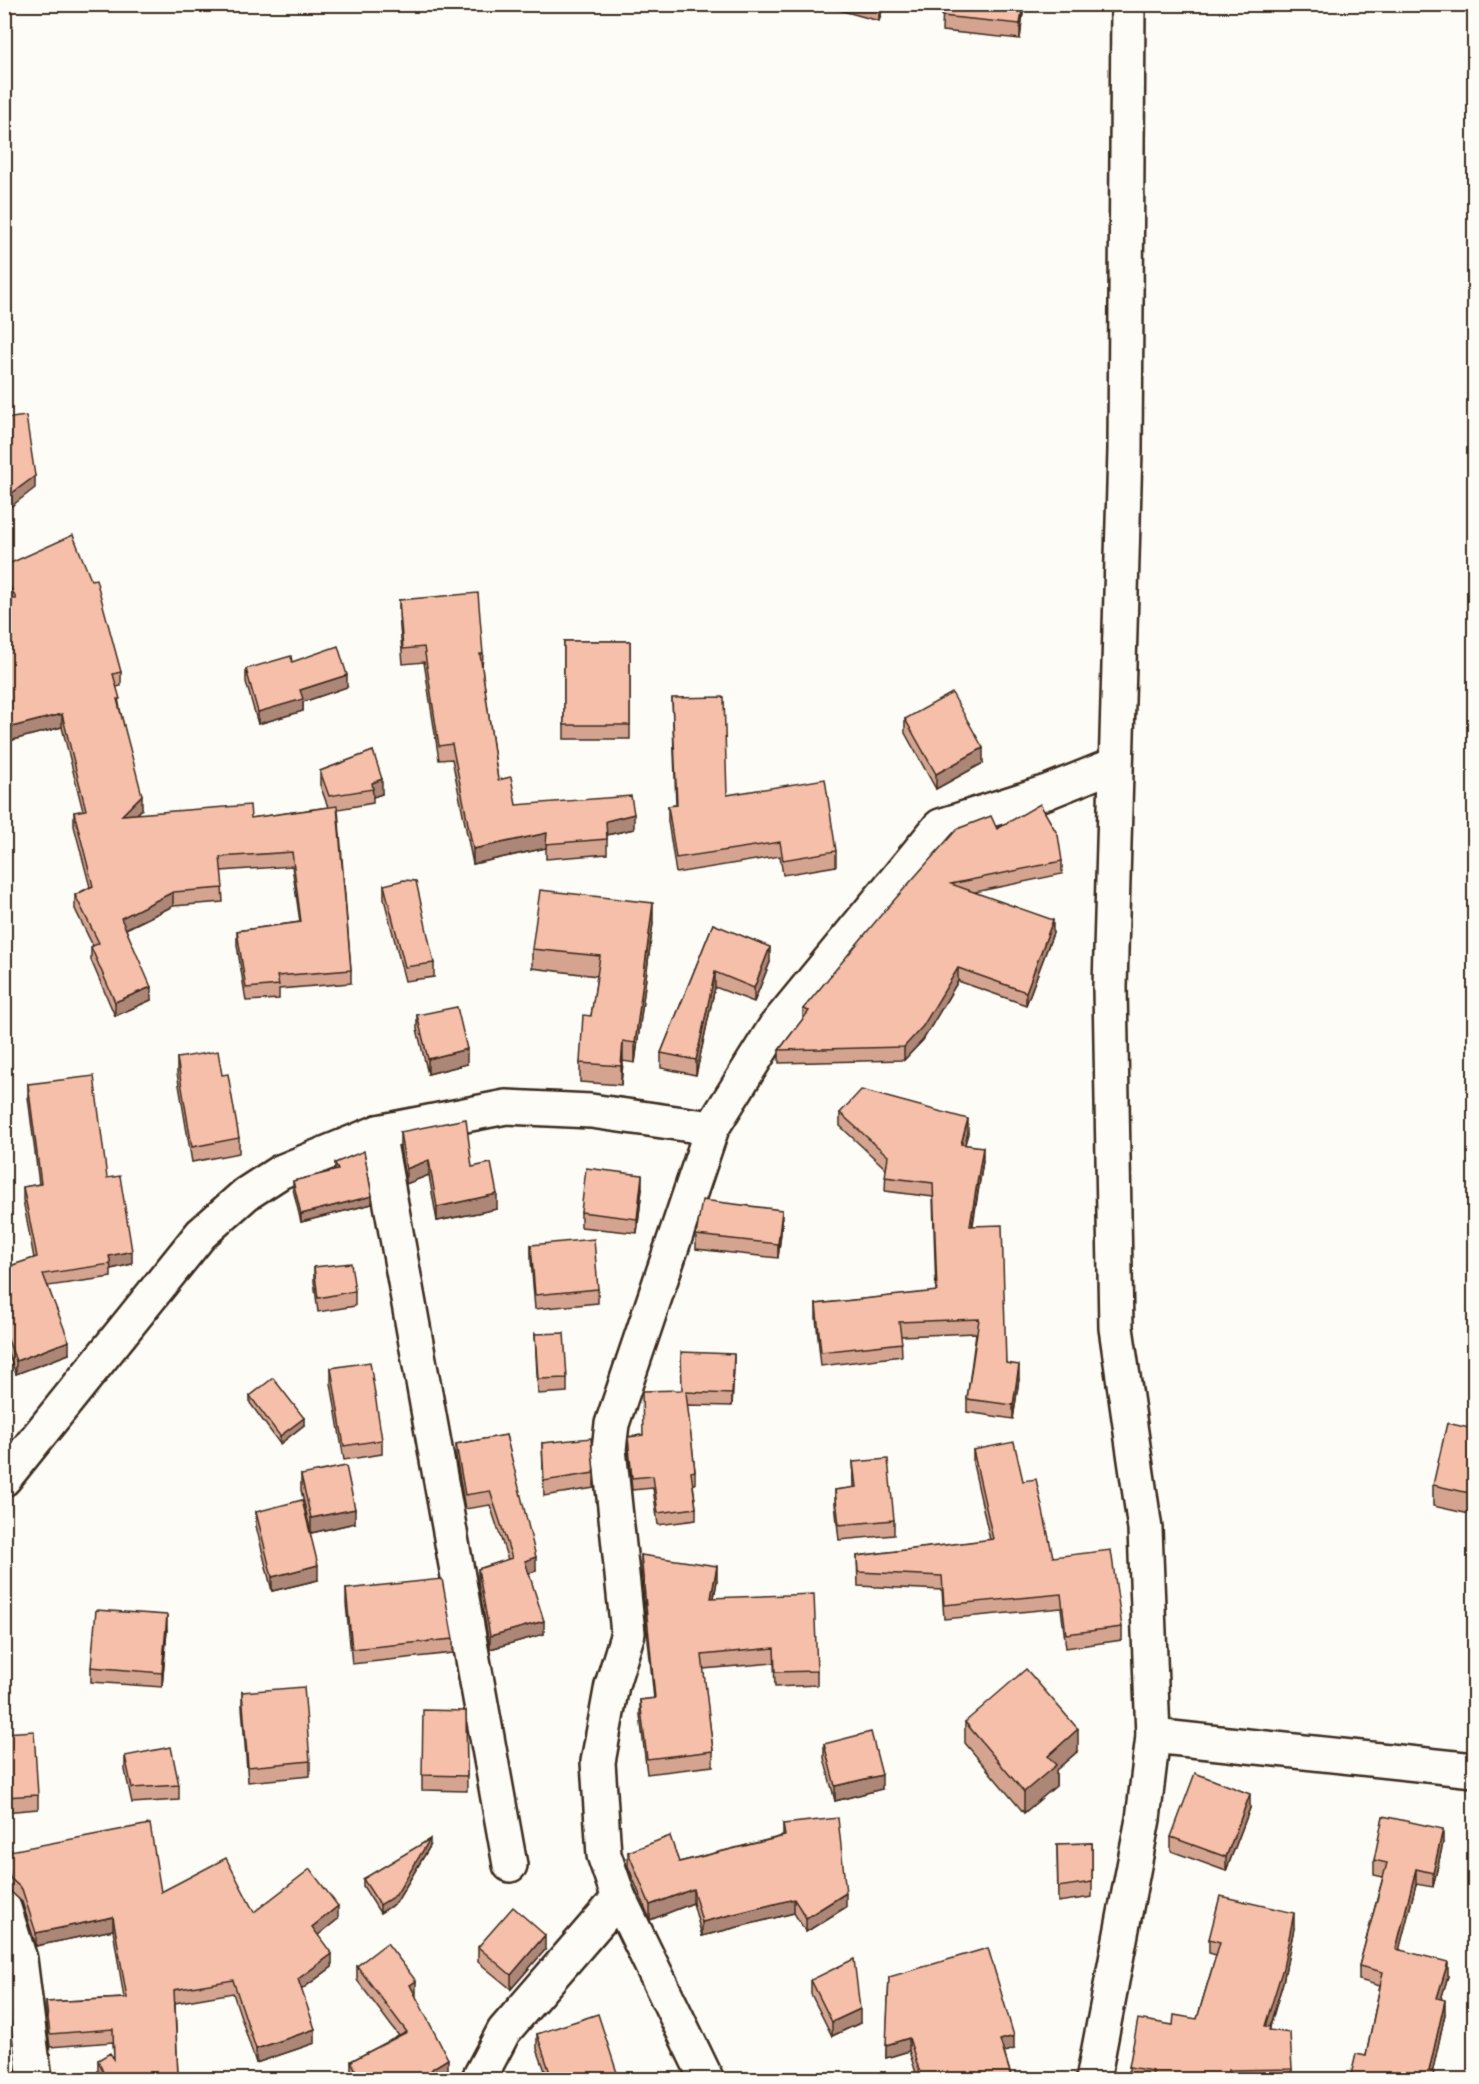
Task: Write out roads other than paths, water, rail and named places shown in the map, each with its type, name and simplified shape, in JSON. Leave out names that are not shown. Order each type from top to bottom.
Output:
[{"type":"street","points":[[1093,2079],[1143,1820],[1153,1736],[1144,1529],[1116,1328],[1110,987],[1114,765],[1125,450],[1128,4]]},
{"type":"street","points":[[707,2079],[619,1898],[604,1856],[598,1762],[612,1685],[628,1633],[609,1449],[612,1424],[712,1128],[775,1027],[940,826],[1047,792],[1114,765]]},
{"type":"street","points":[[4,1479],[201,1234],[246,1194],[280,1172],[378,1132],[506,1107],[591,1111],[712,1128]]},
{"type":"street","points":[[378,1132],[510,1865]]},
{"type":"street","points":[[1153,1736],[1474,1770]]},
{"type":"street","points":[[478,2079],[510,2024],[619,1898]]},
{"type":"street","points":[[4,1908],[20,1959],[35,2079]]}]
